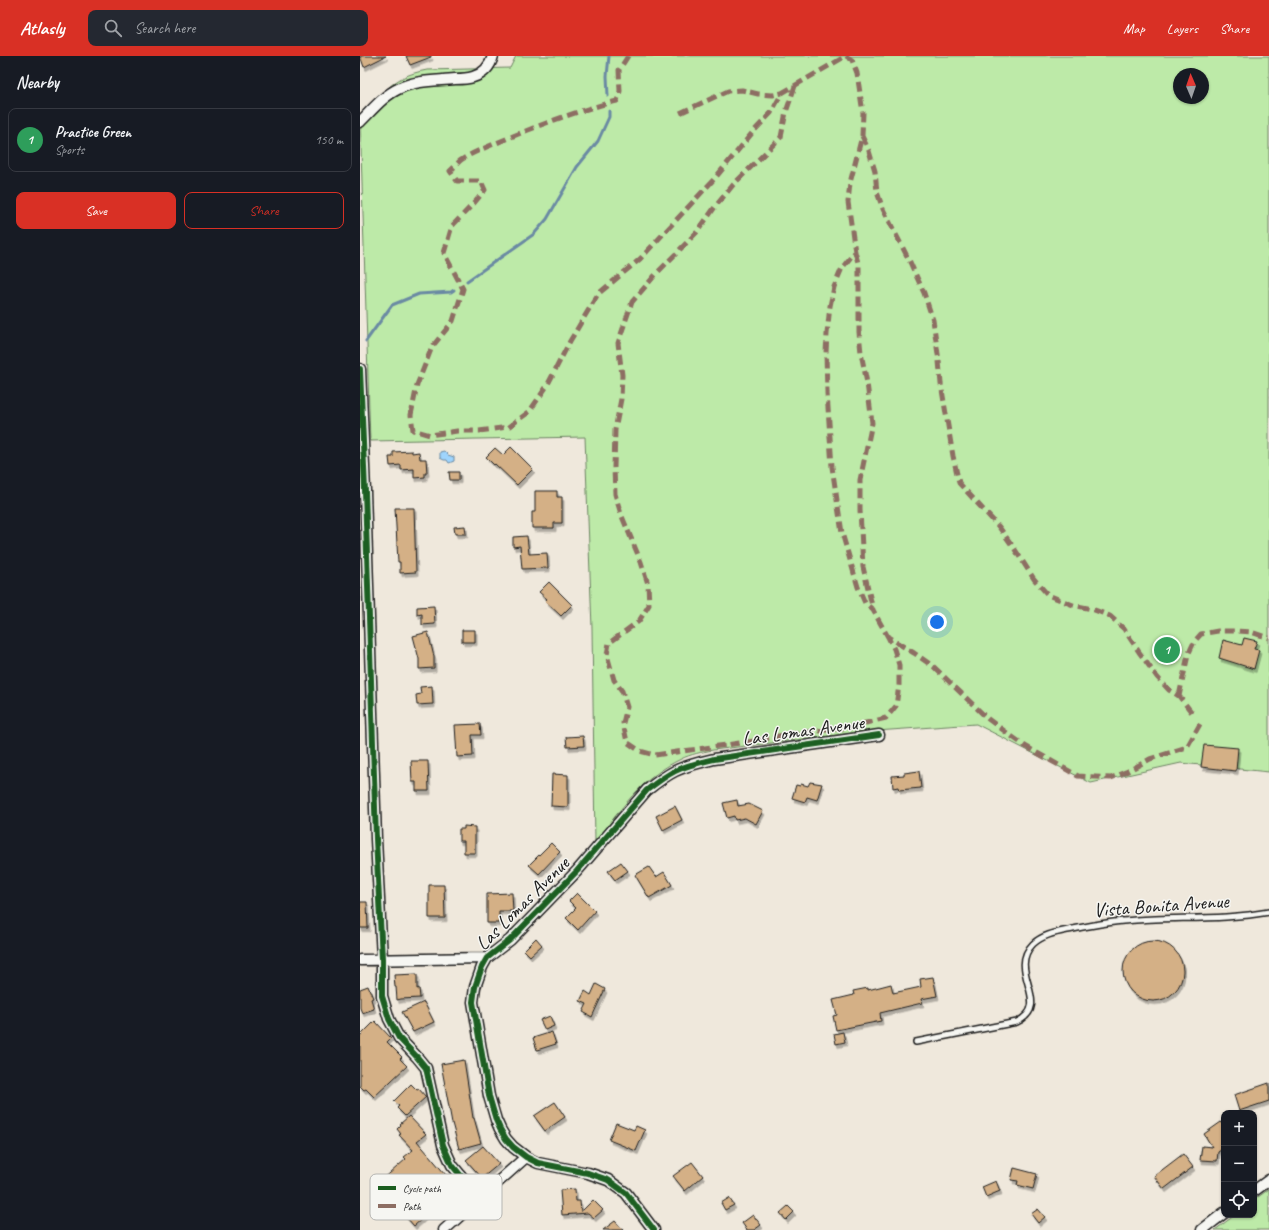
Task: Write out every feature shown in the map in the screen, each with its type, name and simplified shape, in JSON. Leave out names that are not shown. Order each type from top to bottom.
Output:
[{"type":"street","points":[[360,122],[389,95],[399,88],[422,82],[472,78],[490,66],[492,59]]},
{"type":"street","points":[[360,370],[366,498],[382,996],[389,1019],[399,1038],[426,1068],[443,1145],[452,1165],[459,1174]]},
{"type":"street","name":"Las Lomas Avenue","points":[[654,1230],[626,1193],[608,1180],[588,1173],[538,1163],[526,1157],[513,1147],[500,1129],[489,1096],[473,1002],[475,986],[482,967],[487,958],[510,940],[572,876],[647,790],[675,771],[701,762],[720,758],[879,735]]},
{"type":"street","points":[[360,960],[487,958]]},
{"type":"street","points":[[502,1179],[526,1157]]},
{"type":"street","points":[[1257,1189],[1269,1180]]},
{"type":"street","points":[[1202,1230],[1221,1216]]},
{"type":"street","points":[[444,1230],[456,1220]]},
{"type":"lane","name":"Vista Bonita Avenue","points":[[916,1042],[1017,1022],[1023,1019],[1029,1012],[1032,1002],[1024,969],[1024,960],[1033,944],[1045,937],[1088,926],[1135,920],[1234,917],[1269,912]]},
{"type":"green space","points":[[516,56],[1269,56],[1269,772],[1181,763],[1091,783],[976,724],[862,732],[713,750],[685,757],[654,775],[643,785],[623,806],[595,843],[592,628],[585,437],[370,441],[360,117],[389,87],[396,82],[414,73],[427,70],[510,68]]},
{"type":"green space","points":[[1269,1189],[1269,1230],[1215,1230],[1231,1218],[1257,1218],[1257,1198]]},
{"type":"water","points":[[444,451],[448,455],[454,457],[454,461],[449,463],[447,460],[440,458],[440,452]]},
{"type":"building","points":[[360,56],[386,56],[364,67]]},
{"type":"building","points":[[406,56],[431,56],[431,57],[410,65]]},
{"type":"building","points":[[511,447],[533,469],[517,485],[486,457],[495,448],[503,455]]},
{"type":"building","points":[[412,451],[412,453],[419,452],[420,459],[426,459],[427,473],[425,473],[425,477],[414,478],[414,469],[401,470],[401,465],[390,466],[389,457],[393,457],[393,452]]},
{"type":"building","points":[[449,472],[459,472],[459,480],[450,480]]},
{"type":"building","points":[[535,491],[557,491],[557,497],[562,497],[562,523],[554,523],[554,528],[532,528],[532,512],[535,512]]},
{"type":"building","points":[[395,508],[414,508],[416,572],[400,573]]},
{"type":"building","points":[[465,526],[466,534],[455,534],[454,527]]},
{"type":"building","points":[[527,536],[529,554],[547,553],[548,568],[522,569],[520,546],[513,547],[513,537]]},
{"type":"building","points":[[549,582],[572,605],[561,616],[545,601],[547,599],[539,592]]},
{"type":"building","points":[[434,606],[435,624],[422,625],[422,614],[417,615],[417,607]]},
{"type":"building","points":[[462,630],[475,630],[475,642],[462,642]]},
{"type":"building","points":[[428,632],[434,657],[434,668],[419,669],[419,659],[413,636]]},
{"type":"building","points":[[1244,638],[1257,641],[1254,649],[1259,650],[1254,669],[1219,658],[1223,640],[1242,645]]},
{"type":"building","points":[[432,686],[433,704],[417,705],[416,695],[421,694],[420,687]]},
{"type":"building","points":[[480,724],[481,735],[472,735],[473,756],[457,757],[455,725]]},
{"type":"building","points":[[583,736],[584,746],[567,747],[566,737]]},
{"type":"building","points":[[1204,745],[1238,748],[1236,771],[1201,767]]},
{"type":"building","points":[[411,761],[428,761],[429,791],[416,791],[416,782],[412,782]]},
{"type":"building","points":[[919,771],[921,788],[899,790],[898,787],[893,788],[892,776],[904,775],[904,773]]},
{"type":"building","points":[[552,774],[568,775],[568,807],[551,806]]},
{"type":"building","points":[[810,782],[822,784],[817,800],[807,797],[805,802],[792,798],[796,785],[800,786],[801,784],[808,786]]},
{"type":"building","points":[[737,800],[738,806],[749,804],[763,811],[756,824],[745,818],[735,820],[734,816],[727,818],[723,803]]},
{"type":"building","points":[[675,806],[682,820],[663,830],[656,816]]},
{"type":"building","points":[[464,826],[475,827],[475,853],[464,853],[464,841],[459,841],[459,829],[464,829]]},
{"type":"building","points":[[551,843],[560,852],[539,874],[529,865]]},
{"type":"building","points":[[621,862],[628,871],[615,880],[608,871]]},
{"type":"building","points":[[649,867],[656,877],[664,872],[672,885],[649,898],[635,875]]},
{"type":"building","points":[[429,885],[444,885],[445,918],[429,918]]},
{"type":"building","points":[[512,893],[513,911],[499,911],[499,923],[487,923],[487,894]]},
{"type":"building","points":[[577,893],[595,911],[578,930],[566,918],[576,908],[569,901]]},
{"type":"building","points":[[360,902],[367,902],[368,928],[360,928]]},
{"type":"building","points":[[536,938],[542,945],[530,956],[524,950]]},
{"type":"building","points":[[1147,941],[1159,941],[1170,946],[1178,954],[1183,965],[1181,983],[1170,996],[1159,1001],[1147,1001],[1136,996],[1128,988],[1123,977],[1123,965],[1128,954],[1136,946]]},
{"type":"building","points":[[417,974],[417,989],[419,988],[420,998],[397,1000],[394,975]]},
{"type":"building","points":[[933,977],[937,996],[921,999],[922,1003],[880,1013],[881,1021],[836,1030],[833,1016],[837,1015],[833,1000],[854,995],[853,991],[868,988],[868,990],[891,984],[893,993],[921,987],[920,979]]},
{"type":"building","points":[[596,984],[605,989],[592,1017],[583,1012],[587,1004],[580,1001],[585,991],[591,995]]},
{"type":"building","points":[[368,986],[373,998],[371,999],[374,1009],[362,1013],[360,1008],[360,989]]},
{"type":"building","points":[[424,1002],[434,1022],[413,1032],[402,1012]]},
{"type":"building","points":[[550,1016],[554,1026],[545,1030],[540,1020]]},
{"type":"building","points":[[375,1021],[391,1038],[387,1042],[402,1057],[400,1059],[407,1066],[374,1097],[366,1089],[364,1090],[360,1086],[360,1036]]},
{"type":"building","points":[[552,1032],[556,1044],[537,1050],[533,1038]]},
{"type":"building","points":[[843,1032],[845,1042],[836,1044],[834,1034]]},
{"type":"building","points":[[464,1060],[473,1118],[481,1143],[459,1149],[452,1123],[441,1064]]},
{"type":"building","points":[[1269,1083],[1269,1101],[1239,1110],[1234,1095]]},
{"type":"building","points":[[411,1084],[417,1090],[419,1089],[426,1097],[405,1116],[397,1108],[399,1106],[394,1101]]},
{"type":"building","points":[[555,1102],[565,1117],[545,1131],[534,1116]]},
{"type":"building","points":[[409,1116],[426,1134],[417,1141],[445,1174],[389,1174],[406,1159],[404,1157],[413,1150],[399,1135],[401,1134],[397,1129],[401,1125],[400,1124]]},
{"type":"building","points":[[1221,1122],[1221,1150],[1218,1152],[1217,1161],[1200,1160],[1202,1146],[1212,1147],[1204,1134]]},
{"type":"building","points":[[616,1123],[634,1130],[636,1126],[645,1130],[636,1151],[609,1140]]},
{"type":"building","points":[[483,1146],[499,1164],[487,1174],[478,1174],[466,1160]]},
{"type":"building","points":[[1183,1154],[1193,1167],[1164,1189],[1154,1176]]},
{"type":"building","points":[[692,1162],[703,1176],[685,1191],[673,1176]]},
{"type":"building","points":[[1014,1168],[1037,1174],[1033,1189],[1017,1185],[1018,1181],[1011,1180]]},
{"type":"building","points":[[996,1181],[1000,1191],[986,1197],[982,1187]]},
{"type":"building","points":[[575,1189],[576,1201],[580,1201],[581,1212],[593,1200],[603,1210],[594,1218],[588,1213],[562,1215],[560,1190]]},
{"type":"building","points":[[729,1198],[734,1205],[725,1210],[721,1203]]},
{"type":"building","points":[[788,1206],[794,1212],[786,1220],[780,1213]]},
{"type":"building","points":[[1038,1209],[1045,1217],[1038,1223],[1031,1214]]},
{"type":"building","points":[[753,1215],[761,1225],[754,1230],[747,1230],[742,1223]]},
{"type":"building","points":[[409,1220],[421,1220],[414,1226]]},
{"type":"building","points":[[615,1221],[623,1230],[603,1230]]},
{"type":"waterway","points":[[608,96],[607,76],[609,56]]},
{"type":"waterway","points":[[467,281],[534,234],[547,219],[577,167],[598,141],[609,117],[609,111]]},
{"type":"waterway","points":[[366,341],[392,305],[419,294],[451,292],[454,290]]},
{"type":"marked path","points":[[628,56],[619,70],[620,91],[617,101],[561,118],[489,146],[461,160],[450,171],[457,181],[481,181],[485,190],[452,226],[444,253],[463,289],[453,321],[432,347],[417,385],[411,415],[413,430],[430,435],[457,431],[479,431],[508,427],[529,412],[547,386],[570,341],[598,294],[640,259],[716,177],[753,132],[771,113],[782,93],[846,56]]},
{"type":"marked path","points":[[846,56],[852,60],[857,73],[863,113],[862,136],[850,183],[848,202],[855,252],[842,268],[834,287],[827,334],[827,393],[832,467],[842,533],[858,587],[865,603],[873,610],[888,637]]},
{"type":"marked path","points":[[795,86],[786,112],[781,137],[733,185],[697,232],[657,273],[632,302],[618,343],[622,375],[621,399],[615,430],[615,494],[621,514],[641,562],[648,584],[649,605],[639,621],[609,643],[607,655],[614,680],[622,691],[627,707],[623,723],[627,742],[640,751],[655,755],[754,741],[789,734],[846,728],[886,718],[896,706],[899,685],[899,665],[888,637],[934,667],[988,719],[1025,746],[1078,776],[1111,778],[1150,759],[1187,747],[1200,724]]},
{"type":"marked path","points":[[680,113],[728,91],[742,90],[758,94],[773,95],[782,93]]},
{"type":"marked path","points":[[862,136],[869,151],[875,171],[877,192],[883,209],[924,293],[933,320],[941,384],[959,483],[999,527],[1034,579],[1048,595],[1073,605],[1092,609],[1110,616],[1124,629],[1157,677],[1169,690],[1179,696],[1193,714]]},
{"type":"marked path","points":[[855,252],[859,266],[859,332],[861,353],[867,383],[872,423],[860,480],[860,510],[863,567],[873,610]]},
{"type":"marked path","points":[[1179,696],[1188,655],[1194,642],[1201,634],[1218,631],[1237,631],[1251,632],[1269,638]]},
{"type":"cycle path","points":[[360,369],[376,839],[382,959],[382,996],[389,1019],[399,1038],[426,1068],[443,1145],[452,1165],[459,1174]]},
{"type":"cycle path","points":[[654,1230],[626,1193],[608,1180],[588,1173],[538,1163],[526,1157],[513,1147],[506,1139],[496,1120],[489,1096],[473,1002],[475,987],[482,967],[487,958],[510,940],[577,871],[647,790],[671,773],[689,765],[714,759],[879,735]]},
{"type":"place","name":"Practice Green","points":[[1167,650]]}]
